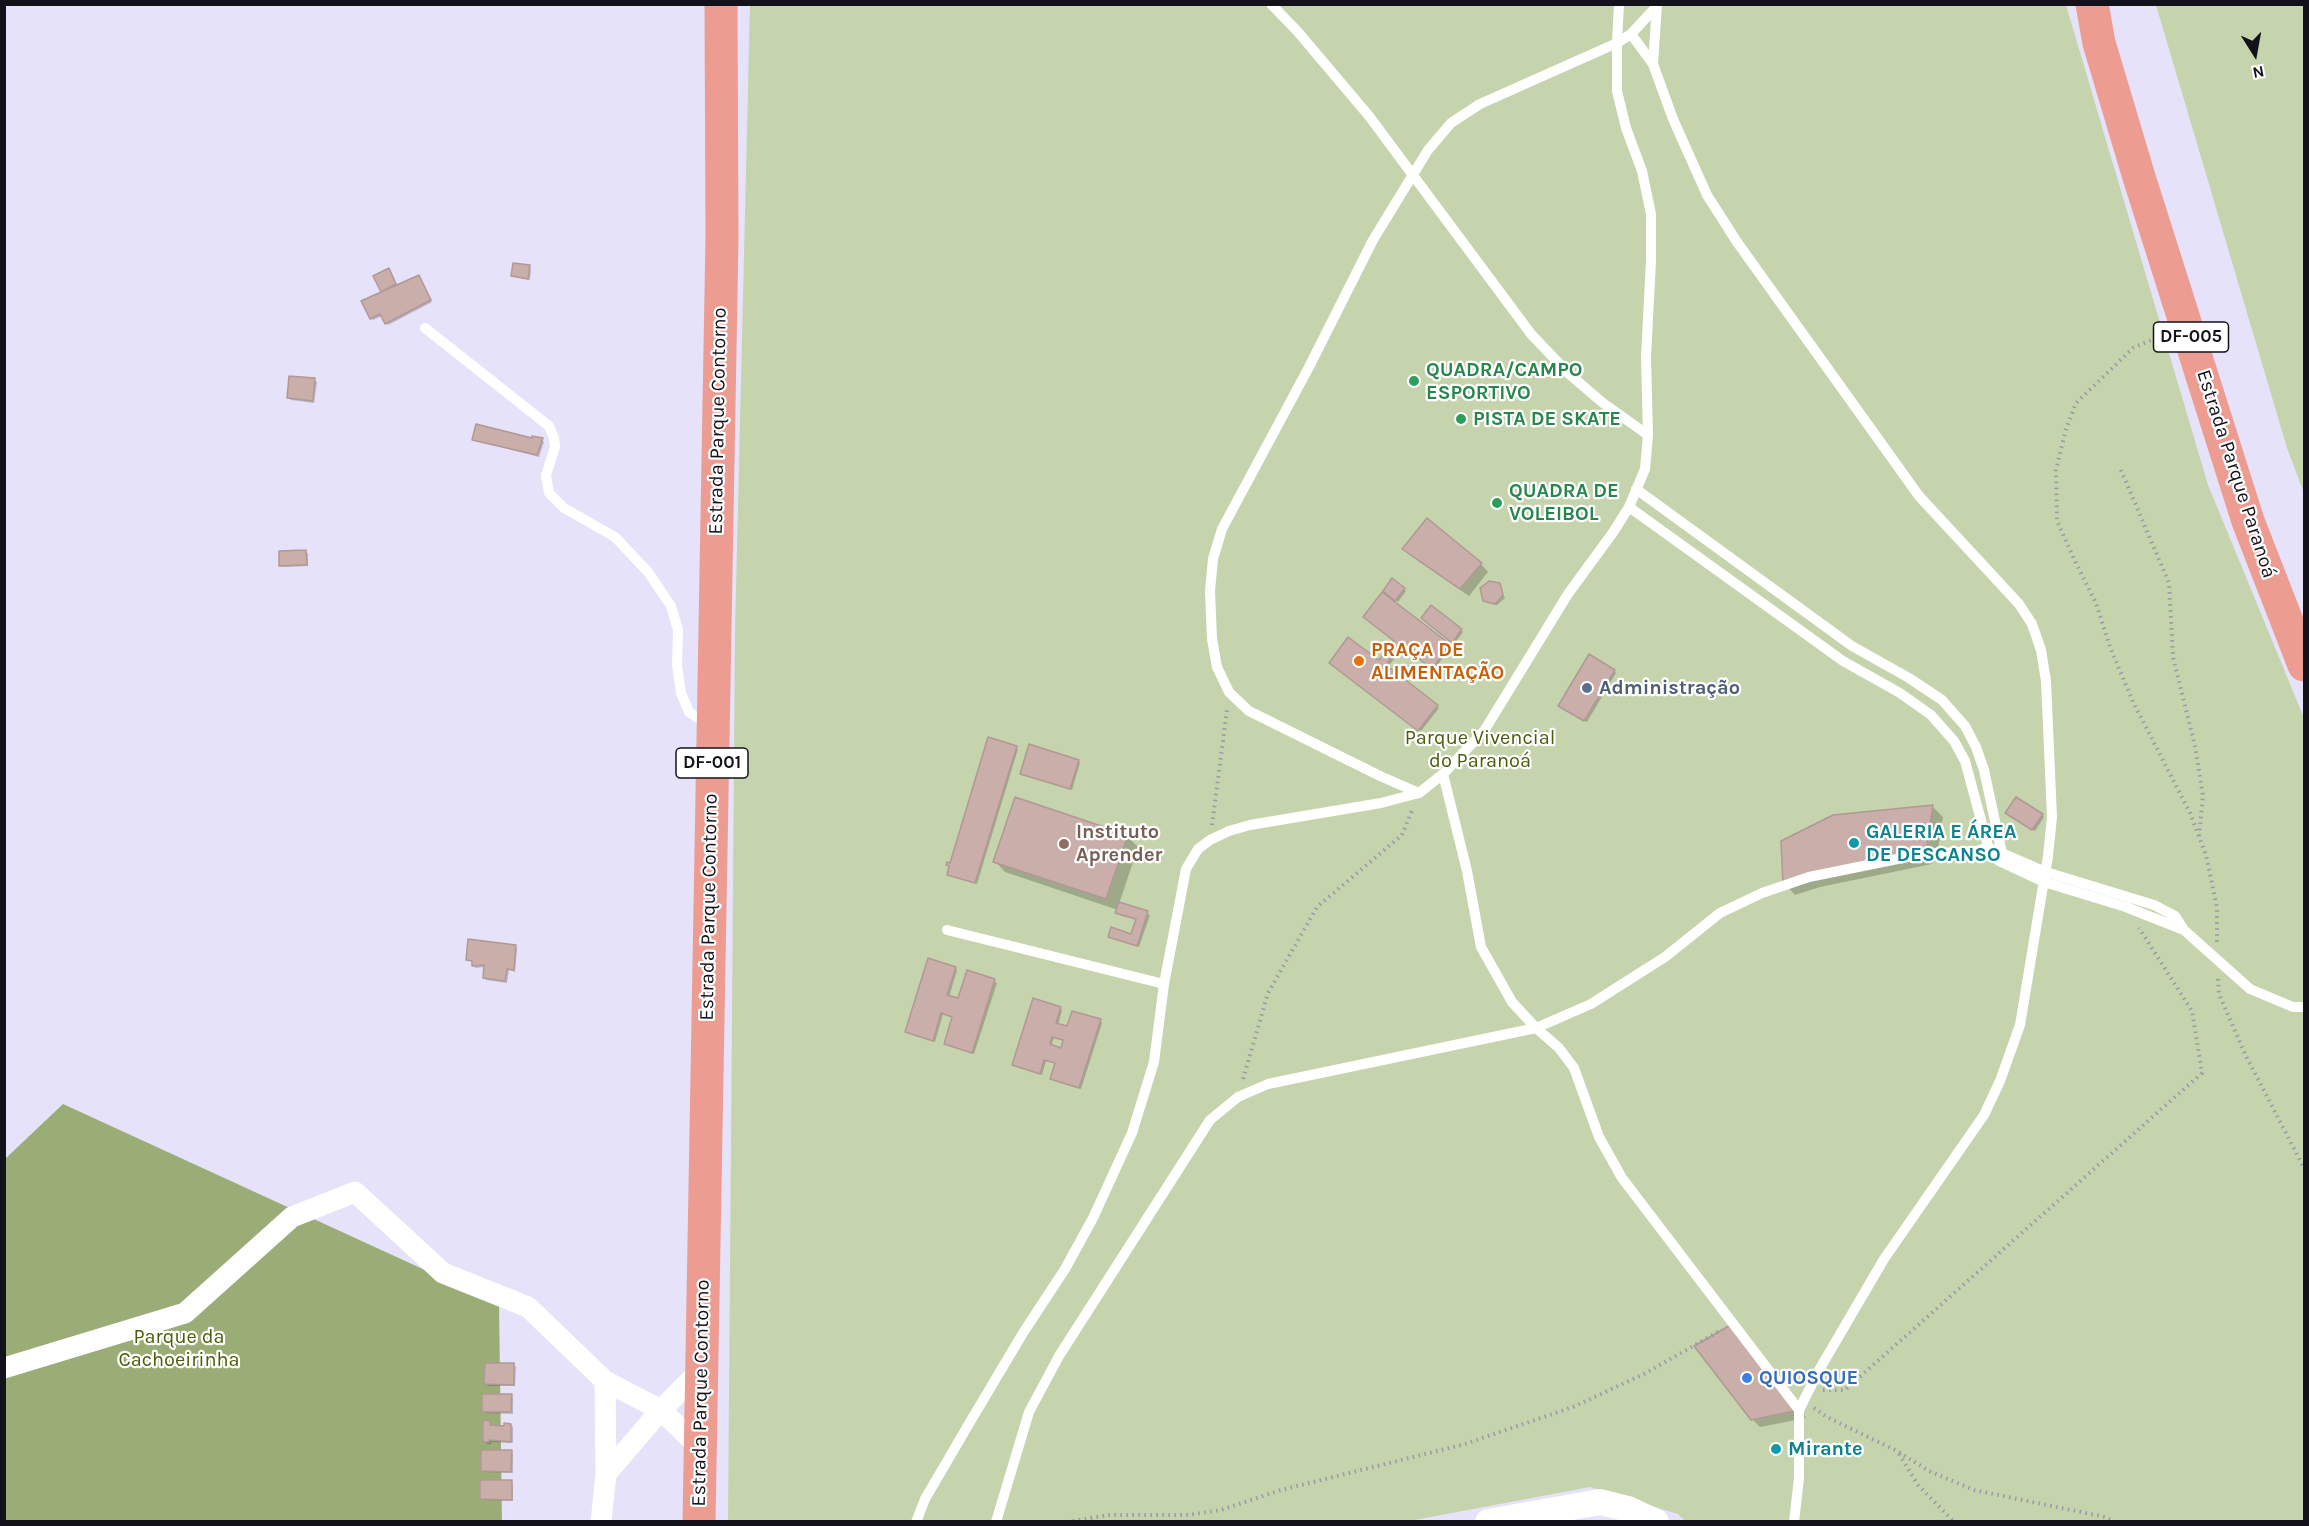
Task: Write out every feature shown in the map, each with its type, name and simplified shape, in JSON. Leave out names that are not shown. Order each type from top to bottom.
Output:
[{"type":"main road","name":"Estrada Parque Contorno","points":[[699,1521],[722,237],[721,4]]},
{"type":"main road","name":"Estrada Parque Paranoá","points":[[2092,4],[2099,43],[2136,166],[2248,521],[2304,665]]},
{"type":"street","points":[[4,1368],[185,1313],[292,1217],[355,1192],[443,1273],[528,1307],[605,1381],[661,1410],[700,1448]]},
{"type":"street","points":[[606,1474],[661,1410],[701,1370]]},
{"type":"street","points":[[601,1521],[606,1474],[605,1381]]},
{"type":"street","points":[[1488,1521],[1600,1502],[1628,1509],[1656,1521]]},
{"type":"lane","points":[[1270,4],[1298,32],[1369,116],[1531,334],[1569,374],[1603,403],[1648,435]]},
{"type":"lane","points":[[916,1521],[925,1498],[1023,1332],[1065,1269],[1132,1133],[1154,1062],[1164,984],[1186,869],[1198,849],[1229,831],[1250,825],[1381,803],[1419,793],[1443,774],[1484,731],[1568,594],[1629,507],[1645,469],[1648,435],[1646,357],[1651,214],[1642,171],[1626,128],[1617,91],[1619,4]]},
{"type":"lane","points":[[1419,793],[1249,711],[1229,692],[1217,667],[1212,639],[1210,591],[1213,559],[1222,529],[1309,367],[1373,240],[1412,174],[1450,123],[1480,104],[1617,43],[1631,34],[1657,5]]},
{"type":"lane","points":[[1653,64],[1657,5]]},
{"type":"lane","points":[[1631,34],[1653,64],[1688,156],[1707,195],[1737,242],[1919,496],[2019,604],[2032,624],[2042,650],[2046,681],[2052,817],[2045,877],[2020,1024],[2000,1081],[1984,1115],[1884,1259],[1809,1389],[1802,1406],[1799,1478],[1794,1521]]},
{"type":"lane","points":[[424,328],[549,426],[555,447],[546,475],[549,493],[564,508],[615,537],[648,572],[671,606],[678,630],[677,665],[681,693],[689,711],[713,728]]},
{"type":"lane","points":[[1636,489],[1852,646],[1909,678],[1942,700],[1965,726],[1984,770],[1990,797],[1992,854]]},
{"type":"lane","points":[[1629,507],[1843,661],[1900,693],[1931,715],[1954,741],[1965,760],[1992,854]]},
{"type":"lane","points":[[1443,774],[1467,871],[1481,947],[1512,1002],[1559,1048],[1574,1068],[1599,1137],[1622,1178],[1734,1323],[1802,1406]]},
{"type":"lane","points":[[1977,800],[1990,797]]},
{"type":"lane","points":[[996,1521],[1029,1412],[1059,1356],[1210,1120],[1238,1097],[1268,1084],[1312,1073],[1536,1028],[1591,1004],[1665,957],[1720,913],[1762,893],[1809,877],[1922,854],[1992,854],[2045,877],[2184,930]]},
{"type":"lane","points":[[2045,877],[2154,905],[2175,916],[2184,930],[2250,989],[2293,1007],[2304,1007]]},
{"type":"lane","points":[[947,930],[1164,984]]},
{"type":"path","points":[[2156,338],[2133,348],[2076,404],[2066,429],[2056,470],[2057,521],[2096,603],[2110,647],[2133,702],[2190,813],[2206,855],[2217,908],[2219,994],[2246,1056],[2304,1168]]},
{"type":"path","points":[[2121,470],[2169,583],[2173,657],[2196,746],[2203,796],[2199,837]]},
{"type":"path","points":[[1210,840],[1229,692]]},
{"type":"path","points":[[1238,1097],[1268,993],[1317,907],[1402,835],[1419,793]]},
{"type":"path","points":[[1809,1389],[1845,1390],[2202,1073],[2192,1011],[2126,907]]},
{"type":"path","points":[[1067,1521],[1108,1515],[1188,1515],[1221,1510],[1281,1491],[1465,1444],[1573,1407],[1646,1373],[1734,1323]]},
{"type":"path","points":[[1802,1406],[1898,1451],[1929,1472],[1974,1490],[2105,1517],[2114,1521]]},
{"type":"path","points":[[1898,1451],[1918,1485],[1954,1521]]},
{"type":"green space","name":"Parque Vivencial do Paranoá","points":[[750,5],[2066,5],[2208,485],[2304,718],[2304,1521],[1685,1521],[1678,1514],[1590,1487],[1404,1522],[728,1522],[735,632]]},
{"type":"green space","points":[[2156,5],[2304,5],[2304,493],[2287,448]]},
{"type":"green space","name":"Parque da Cachoeirinha","points":[[63,1104],[499,1304],[502,1521],[5,1522],[5,1159]]},
{"type":"building","points":[[513,263],[530,265],[528,279],[511,276]]},
{"type":"building","points":[[389,268],[396,284],[381,292],[373,276]]},
{"type":"building","points":[[419,275],[431,300],[385,324],[380,314],[370,319],[361,301]]},
{"type":"building","points":[[289,376],[315,378],[313,401],[287,398]]},
{"type":"building","points":[[476,424],[532,438],[532,436],[543,438],[537,455],[472,440]]},
{"type":"building","points":[[1427,518],[1482,563],[1460,589],[1402,549]]},
{"type":"building","points":[[306,550],[307,565],[279,566],[279,551]]},
{"type":"building","points":[[1392,578],[1405,588],[1395,601],[1383,591]]},
{"type":"building","points":[[1489,581],[1500,583],[1503,595],[1495,604],[1483,601],[1480,588]]},
{"type":"building","name":"PRAÇA DE ALIMENTAÇÃO","points":[[1382,592],[1450,644],[1432,669],[1401,645],[1386,665],[1438,705],[1418,731],[1329,663],[1348,637],[1379,660],[1394,641],[1363,617]]},
{"type":"building","points":[[1431,605],[1462,629],[1452,643],[1421,618]]},
{"type":"building","name":"Administração","points":[[1589,654],[1615,670],[1584,721],[1558,706]]},
{"type":"building","points":[[988,737],[1017,746],[975,883],[947,875],[949,866],[946,865],[947,862],[950,863]]},
{"type":"building","points":[[1029,744],[1079,760],[1070,789],[1020,774]]},
{"type":"building","points":[[1015,797],[1128,835],[1106,899],[993,862]]},
{"type":"building","points":[[2016,797],[2043,814],[2032,830],[2005,813]]},
{"type":"building","name":"GALERIA E ÁREA DE DESCANSO","points":[[1933,805],[1927,845],[1922,854],[1783,885],[1781,841],[1833,815]]},
{"type":"building","points":[[1119,902],[1148,911],[1137,946],[1108,937],[1111,927],[1131,934],[1136,919],[1115,913]]},
{"type":"building","points":[[468,939],[516,945],[514,970],[507,969],[505,981],[483,978],[484,965],[472,966],[472,961],[466,960]]},
{"type":"building","points":[[928,958],[956,967],[947,995],[958,998],[967,970],[995,979],[972,1053],[944,1044],[952,1017],[941,1013],[933,1041],[905,1032]]},
{"type":"building","points":[[1033,998],[1061,1007],[1056,1023],[1067,1026],[1072,1011],[1101,1019],[1079,1088],[1050,1079],[1055,1063],[1044,1060],[1040,1074],[1012,1065]],"holes":[[[1052,1037],[1063,1040],[1061,1048],[1050,1044]]]},
{"type":"building","name":"QUIOSQUE","points":[[1734,1323],[1799,1410],[1751,1420],[1694,1346]]},
{"type":"building","points":[[485,1363],[514,1363],[514,1385],[484,1384]]},
{"type":"building","points":[[482,1394],[512,1394],[511,1412],[482,1412]]},
{"type":"building","points":[[483,1420],[490,1421],[490,1425],[511,1424],[511,1442],[489,1440],[489,1442],[483,1442]]},
{"type":"building","points":[[481,1450],[512,1450],[511,1472],[481,1471]]},
{"type":"building","points":[[480,1480],[512,1480],[512,1500],[480,1499]]},
{"type":"place","name":"QUADRA/CAMPO ESPORTIVO","points":[[1414,381]]},
{"type":"place","name":"PISTA DE SKATE","points":[[1461,419]]},
{"type":"place","name":"QUADRA DE VOLEIBOL","points":[[1497,503]]},
{"type":"place","name":"PRAÇA DE ALIMENTAÇÃO","points":[[1359,661]]},
{"type":"place","name":"Administração","points":[[1587,688]]},
{"type":"place","name":"GALERIA E ÁREA DE DESCANSO","points":[[1854,843]]},
{"type":"place","name":"Instituto Aprender","points":[[1064,844]]},
{"type":"place","name":"QUIOSQUE","points":[[1747,1378]]},
{"type":"place","name":"Mirante","points":[[1776,1449]]}]
